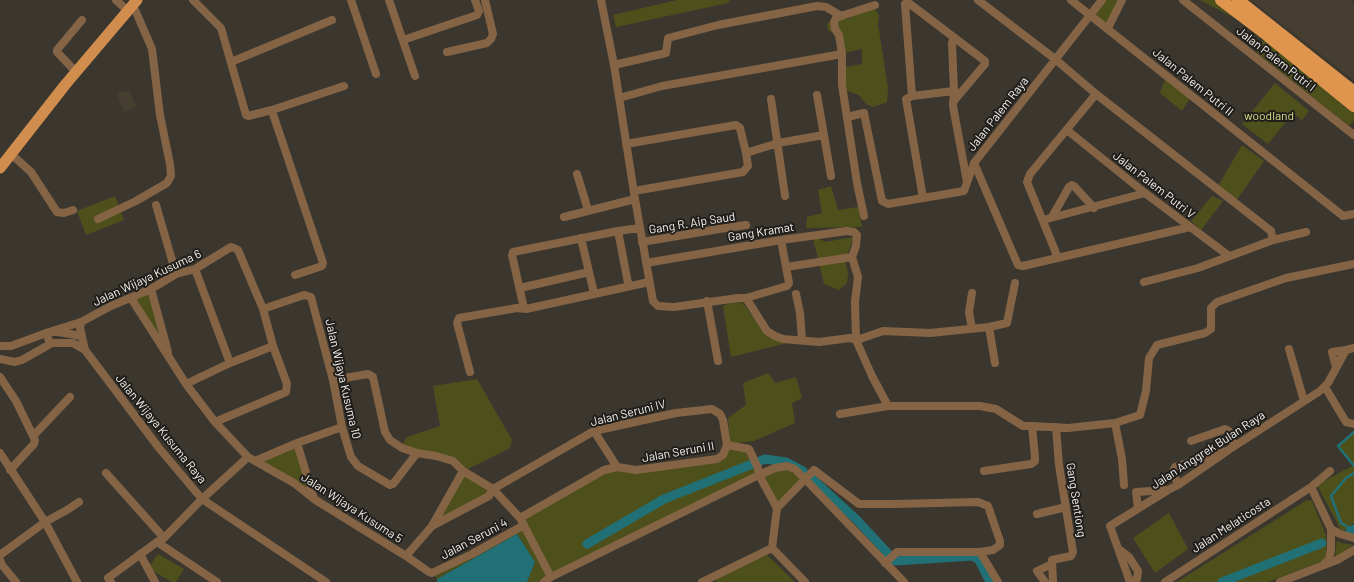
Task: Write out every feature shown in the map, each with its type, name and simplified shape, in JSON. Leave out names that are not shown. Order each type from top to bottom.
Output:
[{"type":"highway","points":[[1221,0],[1354,106]]},
{"type":"highway","points":[[1238,0],[1354,92]]},
{"type":"main road","points":[[0,166],[132,5]]},
{"type":"street","points":[[98,218],[136,201],[167,183],[171,176],[160,115],[152,49],[132,5],[116,0]]},
{"type":"street","points":[[193,0],[221,28],[246,115],[272,110],[344,86]]},
{"type":"street","points":[[351,0],[376,74]]},
{"type":"street","points":[[389,0],[415,76]]},
{"type":"street","points":[[403,40],[477,15],[479,11],[475,0]]},
{"type":"street","points":[[447,52],[487,43],[491,39],[493,34],[485,0]]},
{"type":"street","points":[[601,0],[614,65],[653,301],[658,306],[674,307],[708,301],[746,298],[787,286],[789,283],[781,240]]},
{"type":"street","points":[[978,0],[1267,227],[1271,231],[1273,240]]},
{"type":"street","name":"Jalan Palem Putri II","points":[[1071,0],[1343,216],[1354,214]]},
{"type":"street","name":"Jalan Palem Raya","points":[[967,184],[974,163],[1102,0]]},
{"type":"street","points":[[1108,28],[1122,0]]},
{"type":"street","name":"Jalan Palem Putri I","points":[[1183,0],[1354,136]]},
{"type":"street","points":[[912,96],[905,4],[910,4],[983,58],[985,64],[953,102]]},
{"type":"street","points":[[864,216],[842,85],[842,54],[834,22],[836,18],[875,5]]},
{"type":"street","points":[[614,65],[666,53],[667,39],[670,36],[718,25],[817,6],[826,7],[841,16]]},
{"type":"street","points":[[76,72],[56,50],[82,20]]},
{"type":"street","points":[[231,62],[332,20]]},
{"type":"street","points":[[847,117],[864,113],[882,201],[888,204],[964,191],[967,184],[953,102],[952,43],[954,37]]},
{"type":"street","points":[[619,98],[662,86],[842,54]]},
{"type":"street","points":[[923,198],[906,99],[912,96],[954,91]]},
{"type":"street","points":[[817,94],[831,176]]},
{"type":"street","points":[[1058,258],[1027,182],[1030,174],[1096,94]]},
{"type":"street","points":[[771,99],[785,196]]},
{"type":"street","points":[[272,110],[322,263],[322,266],[295,275]]},
{"type":"street","points":[[564,217],[634,195],[743,172],[748,166],[740,128],[736,125],[626,144]]},
{"type":"street","name":"Jalan Palem Putri V","points":[[1067,130],[1145,193],[1228,256]]},
{"type":"street","points":[[746,153],[778,143],[824,135]]},
{"type":"street","points":[[11,154],[31,172],[57,212],[64,213],[73,210]]},
{"type":"street","points":[[974,163],[1018,265],[1023,266],[1190,227]]},
{"type":"street","points":[[577,174],[588,210]]},
{"type":"street","points":[[1052,217],[1072,185],[1094,208]]},
{"type":"street","points":[[1043,220],[1145,193]]},
{"type":"street","points":[[156,205],[176,274]]},
{"type":"street","name":"Gang R. Aip Saud","points":[[642,242],[746,225]]},
{"type":"street","points":[[522,304],[513,252],[618,230],[640,228]]},
{"type":"street","points":[[618,230],[628,283]]},
{"type":"street","name":"Gang Kramat","points":[[646,263],[847,231],[854,232],[857,235],[852,257]]},
{"type":"street","points":[[1144,282],[1198,268],[1273,240],[1306,232]]},
{"type":"street","points":[[581,238],[593,290]]},
{"type":"street","name":"Jalan Wijaya Kusuma 6","points":[[46,333],[81,322],[110,306],[151,289],[176,274],[196,269],[231,247],[238,250],[263,309],[272,346],[287,384],[286,392],[215,422]]},
{"type":"street","points":[[786,267],[852,257],[858,277],[855,302],[857,340],[872,376],[888,406]]},
{"type":"street","points":[[840,414],[888,406],[980,406],[996,409],[1023,426],[1068,428],[1115,423],[1140,415],[1146,391],[1149,358],[1157,345],[1205,333],[1210,329],[1211,308],[1217,302],[1286,278],[1354,264]]},
{"type":"street","points":[[196,269],[230,363]]},
{"type":"street","points":[[520,288],[589,272]]},
{"type":"street","points":[[470,372],[457,323],[459,318],[517,308],[526,309],[649,282]]},
{"type":"street","points":[[746,298],[767,331],[775,336],[819,342],[850,338],[857,340],[883,331],[930,333],[989,327],[1007,323],[1015,283]]},
{"type":"street","points":[[151,289],[170,361]]},
{"type":"street","points":[[972,293],[970,312],[972,328]]},
{"type":"street","points":[[796,294],[800,313],[802,340]]},
{"type":"street","name":"Jalan Wijaya Kusuma 10","points":[[263,309],[304,295],[311,297],[333,380],[342,427],[353,460],[390,485],[393,484],[417,453]]},
{"type":"street","name":"Jalan Wijaya Kusuma 5","points":[[131,298],[186,384],[215,422],[252,459],[294,484],[314,499],[429,572],[435,572]]},
{"type":"street","points":[[708,301],[718,362]]},
{"type":"street","name":"Jalan Wijaya Kusuma Raya","points":[[81,322],[80,328],[84,350],[159,448],[202,499],[326,582]]},
{"type":"street","points":[[989,327],[996,362]]},
{"type":"street","points":[[0,346],[11,346],[46,333],[59,332],[81,336]]},
{"type":"street","points":[[46,333],[50,343]]},
{"type":"street","points":[[0,359],[15,362],[27,358],[50,343],[72,343],[84,350]]},
{"type":"street","points":[[11,346],[15,362]]},
{"type":"street","points":[[186,384],[272,346]]},
{"type":"street","name":"Jalan Anggrek Bulan Raya","points":[[1130,582],[1110,526],[1178,485],[1325,387],[1346,350],[1354,348]]},
{"type":"street","points":[[1289,349],[1304,402]]},
{"type":"street","points":[[333,380],[368,374],[373,377],[385,432],[390,440],[402,448],[453,461],[463,471],[493,489],[522,521],[551,577]]},
{"type":"street","points":[[0,377],[16,401],[34,435],[34,444],[10,470]]},
{"type":"street","points":[[1325,387],[1346,422],[1354,424]]},
{"type":"street","points":[[34,435],[70,397]]},
{"type":"street","name":"Jalan Seruni IV","points":[[432,526],[489,496],[493,489],[594,431],[676,413],[712,409],[720,414],[728,445]]},
{"type":"street","points":[[1115,423],[1122,459],[1124,485]]},
{"type":"street","points":[[984,471],[1031,464],[1035,456],[1032,426]]},
{"type":"street","points":[[111,582],[108,578],[161,540],[202,499],[252,459],[342,427]]},
{"type":"street","name":"Gang Sentiong","points":[[1052,562],[1072,555],[1059,465],[1056,427]]},
{"type":"street","points":[[1178,485],[1173,472],[1175,467],[1232,448],[1229,431],[1225,429],[1191,441]]},
{"type":"street","points":[[594,431],[617,467]]},
{"type":"street","points":[[297,443],[314,499]]},
{"type":"street","points":[[728,445],[749,449],[758,466],[759,476],[777,508],[772,548]]},
{"type":"street","name":"Jalan Seruni II","points":[[522,521],[604,470],[617,467],[636,470],[717,459],[723,455],[728,445]]},
{"type":"street","points":[[0,453],[45,522],[78,582]]},
{"type":"street","points":[[544,582],[775,468],[787,466],[795,470],[806,480],[889,560],[904,582]]},
{"type":"street","points":[[406,556],[432,526],[463,471]]},
{"type":"street","points":[[777,508],[813,471],[816,471],[859,504],[978,502],[988,506],[1000,541],[1000,545],[993,550],[980,552],[897,552],[889,560]]},
{"type":"street","name":"Jalan Melaticosta","points":[[1164,582],[1310,487],[1330,471]]},
{"type":"street","points":[[106,473],[161,540],[218,582]]},
{"type":"street","points":[[1310,487],[1331,529],[1332,550],[1329,559],[1323,566]]},
{"type":"street","points":[[1138,508],[1136,492],[1168,490]]},
{"type":"street","points":[[0,555],[45,522],[78,502]]},
{"type":"street","points":[[1036,514],[1066,507]]},
{"type":"street","name":"Jalan Seruni 4","points":[[435,572],[472,554],[522,521]]},
{"type":"street","points":[[1331,529],[1354,538]]},
{"type":"street","points":[[702,582],[772,548]]},
{"type":"street","points":[[772,548],[805,582]]},
{"type":"street","points":[[1280,582],[1337,560],[1354,550]]},
{"type":"street","points":[[980,552],[998,582]]},
{"type":"street","points":[[140,554],[155,582]]},
{"type":"street","points":[[0,560],[16,582]]},
{"type":"street","points":[[1045,582],[1037,571],[1052,562],[1053,582]]},
{"type":"shaded area","points":[[1251,0],[1350,0],[1354,3],[1354,80]]},
{"type":"shaded area","points":[[130,90],[136,107],[124,112],[117,93]]},
{"type":"green space","points":[[677,0],[730,0],[728,3],[616,27],[613,15]]},
{"type":"green space","points":[[1102,0],[1122,0],[1108,28],[1090,15]]},
{"type":"green space","points":[[1200,0],[1238,0],[1354,92],[1354,120],[1349,126],[1256,52],[1267,35]]},
{"type":"green space","points":[[872,5],[879,15],[878,24],[888,88],[887,102],[873,107],[866,104],[859,95],[845,90],[845,67],[862,64],[862,49],[844,53],[840,34],[828,31],[827,24],[836,16],[848,19]]},
{"type":"green space","points":[[1165,79],[1190,98],[1182,111],[1160,93]]},
{"type":"green space","name":"woodland","points":[[1275,83],[1309,111],[1302,120],[1293,113],[1268,144],[1242,124]]},
{"type":"green space","points":[[1242,145],[1264,161],[1236,201],[1218,186]]},
{"type":"green space","points":[[831,186],[838,210],[858,207],[862,227],[806,228],[807,217],[822,213],[818,190]]},
{"type":"green space","points":[[115,196],[124,220],[86,235],[77,211]]},
{"type":"green space","points":[[1212,196],[1223,201],[1201,230],[1191,221]]},
{"type":"green space","points":[[854,237],[845,261],[848,273],[847,283],[839,290],[824,284],[813,238],[818,238],[825,242]]},
{"type":"green space","points":[[151,289],[170,361],[131,298]]},
{"type":"green space","points":[[742,302],[768,337],[787,343],[731,357],[723,306]]},
{"type":"green space","points":[[768,373],[775,383],[796,377],[802,398],[792,403],[795,423],[754,441],[730,444],[728,418],[746,405],[743,383]]},
{"type":"green space","points":[[477,379],[512,440],[510,448],[464,471],[493,489],[489,496],[432,526],[463,471],[453,461],[401,447],[407,437],[440,426],[433,386]]},
{"type":"green space","points":[[1354,433],[1354,465],[1338,446]]},
{"type":"green space","points":[[297,443],[314,499],[255,461]]},
{"type":"green space","points":[[727,445],[745,447],[759,475],[787,466],[806,480],[777,508],[759,476],[544,582],[527,582],[535,562],[517,534],[437,579],[432,573],[523,525],[520,518],[604,469],[636,470],[717,459]]},
{"type":"green space","points":[[1354,465],[1354,523],[1342,532],[1317,485]]},
{"type":"green space","points":[[1307,500],[1312,501],[1326,535],[1327,554],[1323,561],[1268,582],[1177,582]]},
{"type":"green space","points":[[1169,513],[1188,549],[1155,573],[1133,538]]},
{"type":"green space","points":[[1337,541],[1341,543],[1353,545],[1335,556]]},
{"type":"green space","points":[[158,554],[184,569],[176,582],[172,582],[148,568]]},
{"type":"green space","points":[[767,555],[795,582],[717,582],[715,578]]},
{"type":"water","points":[[517,534],[535,562],[527,582],[437,582],[437,579]]},
{"type":"waterway","points":[[1354,432],[1338,446],[1354,466]]},
{"type":"waterway","points":[[587,544],[664,499],[765,459],[786,462],[803,471]]},
{"type":"waterway","points":[[1353,530],[1341,523],[1331,496],[1346,478],[1354,473]]},
{"type":"waterway","points":[[808,475],[856,519],[895,561],[973,556],[979,560],[990,582]]},
{"type":"waterway","points":[[1350,531],[1354,529]]},
{"type":"waterway","points":[[1222,582],[1322,543]]}]
